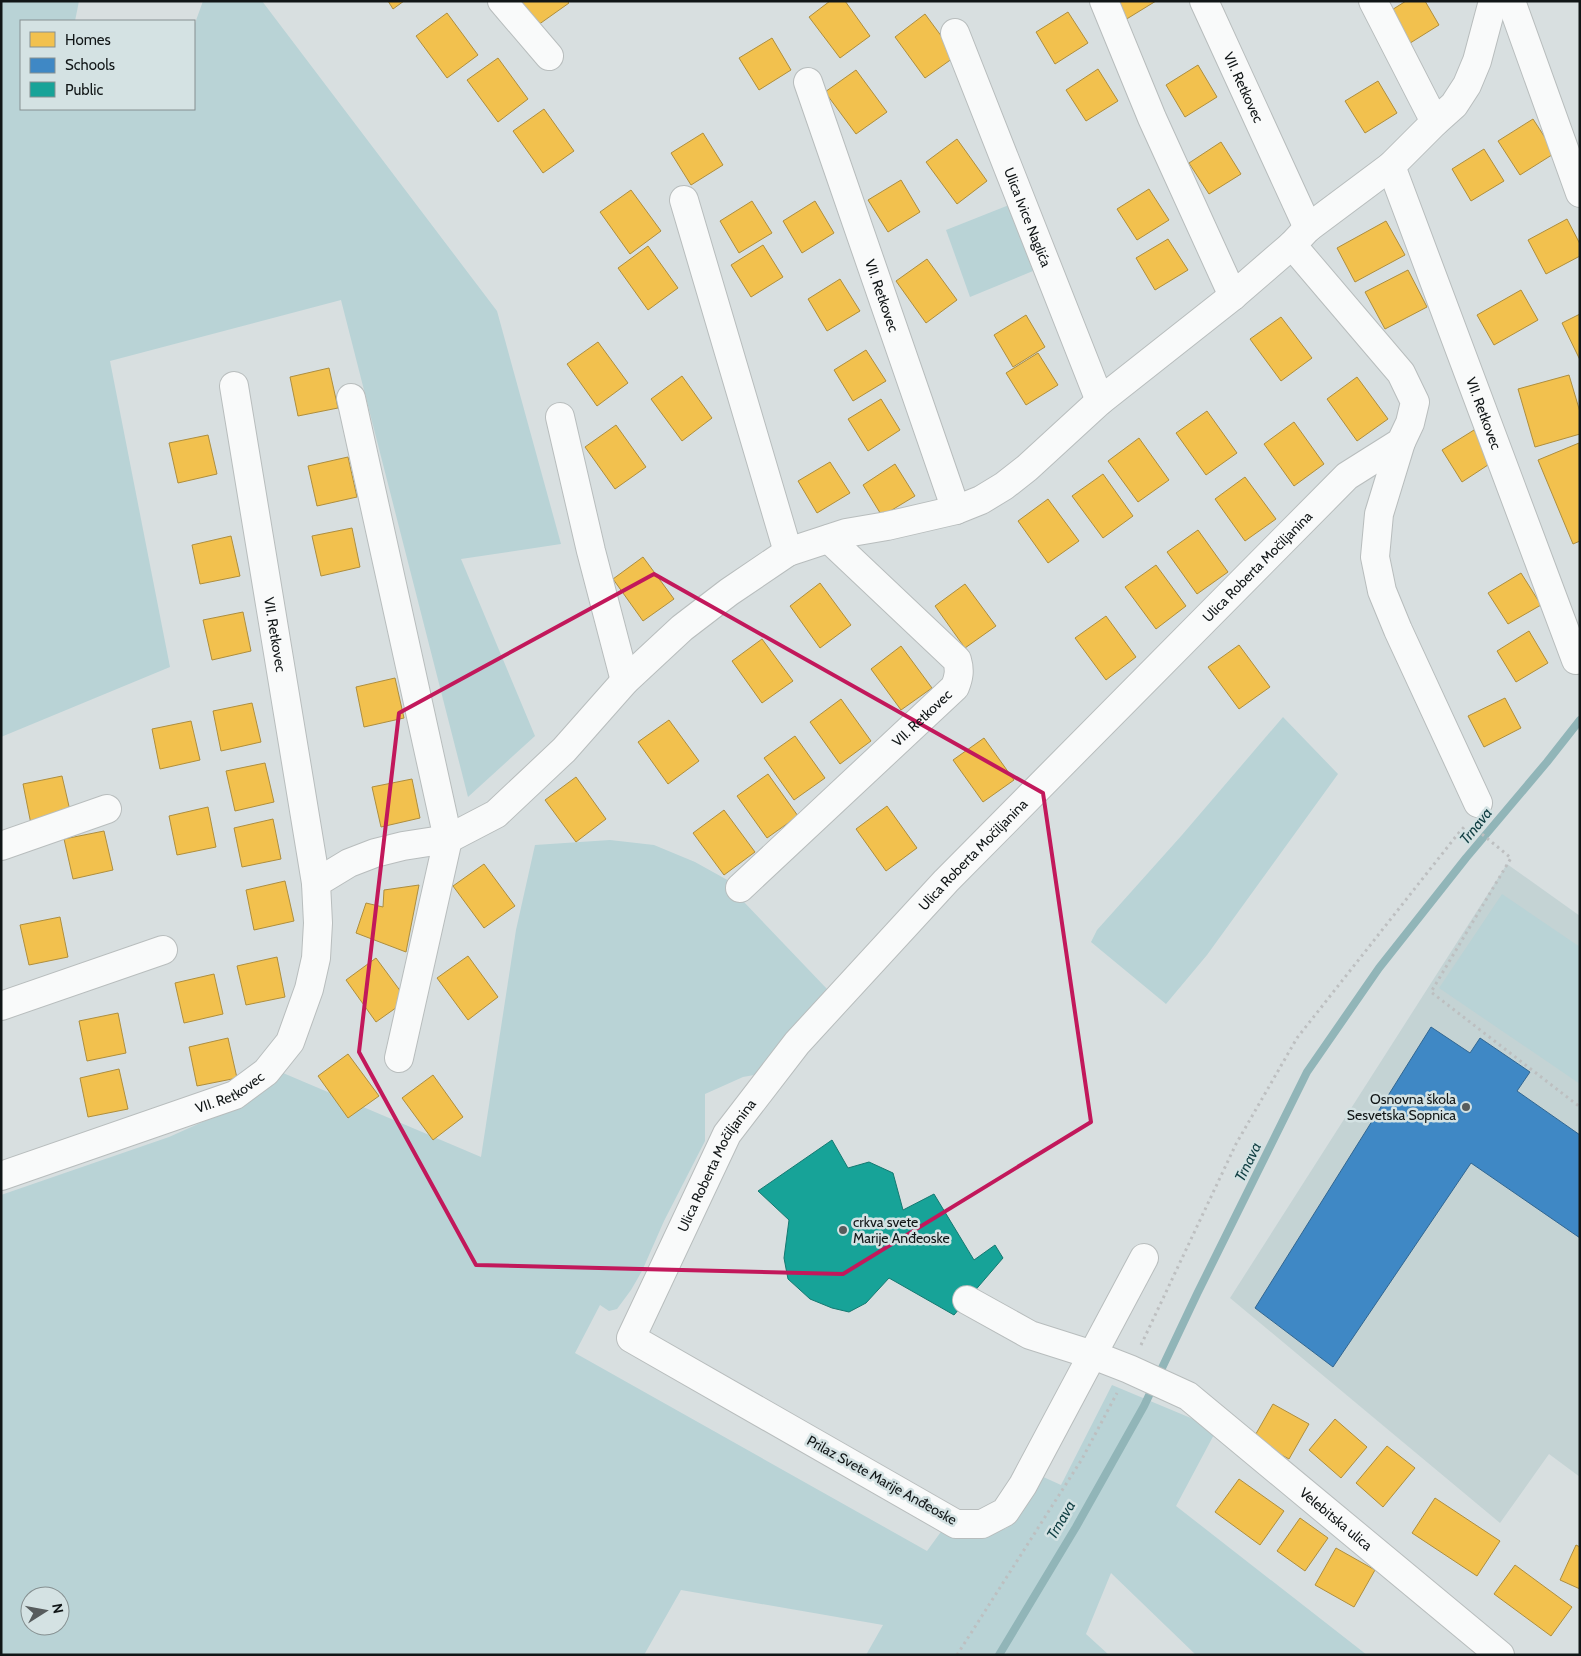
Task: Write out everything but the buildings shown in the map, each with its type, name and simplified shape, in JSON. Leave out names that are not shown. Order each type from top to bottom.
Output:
[{"type":"street","points":[[502,1],[549,56]]},
{"type":"street","points":[[1104,1],[1152,118],[1233,296]]},
{"type":"street","name":"VII. Retkovec","points":[[1204,1],[1300,236]]},
{"type":"street","points":[[1373,1],[1434,122]]},
{"type":"street","points":[[316,883],[348,864],[375,853],[403,846],[448,839],[496,814],[564,750],[625,681],[682,628],[729,592],[788,552],[846,533],[956,510],[981,500],[1004,486],[1027,468],[1100,401],[1233,296],[1300,236],[1392,166],[1434,122],[1454,106],[1477,61],[1493,1]]},
{"type":"street","points":[[1511,1],[1580,193]]},
{"type":"street","name":"Ulica Ivice Naglića","points":[[956,33],[1100,401]]},
{"type":"street","name":"VII. Retkovec","points":[[808,82],[956,510]]},
{"type":"street","name":"VII. Retkovec","points":[[1392,166],[1576,660]]},
{"type":"street","points":[[684,200],[788,552]]},
{"type":"street","points":[[1300,236],[1401,374],[1415,402],[1410,423],[1401,442],[1379,514],[1375,557],[1382,591],[1474,813]]},
{"type":"street","name":"VII. Retkovec","points":[[1,1176],[235,1094],[266,1072],[290,1042],[309,989],[316,958],[318,923],[316,883],[234,386]]},
{"type":"street","points":[[351,398],[448,839],[400,1058]]},
{"type":"street","points":[[560,417],[591,551],[625,681]]},
{"type":"street","name":"Ulica Roberta Močiljanina","points":[[631,1338],[727,1134],[797,1043],[952,874],[1347,476],[1401,442]]},
{"type":"street","name":"VII. Retkovec","points":[[740,888],[955,687],[958,678],[960,668],[957,660],[829,538]]},
{"type":"street","points":[[1,846],[107,809]]},
{"type":"street","points":[[1,1006],[162,950]]},
{"type":"street","name":"Prilaz Svete Marije Anđeoske","points":[[631,1338],[956,1524],[982,1524],[1004,1512],[1023,1485],[1144,1258]]},
{"type":"street","points":[[967,1300],[1030,1336],[1092,1355],[1134,1371]]},
{"type":"street","name":"Velebitska ulica","points":[[1134,1371],[1188,1396],[1500,1655]]},
{"type":"path","points":[[957,1655],[1082,1459],[1134,1371],[1236,1144],[1297,1038],[1474,813],[1511,858],[1431,992],[1580,1107]]},
{"type":"highlighted area","points":[[654,574],[1043,793],[1091,1122],[843,1274],[476,1265],[359,1052],[399,713]]},
{"type":"shaded area","points":[[1,1],[79,1],[75,20],[20,20],[20,110],[195,110],[195,23],[203,1],[262,1],[497,311],[561,544],[461,559],[535,736],[468,797],[341,300],[110,361],[170,667],[1,737]]},
{"type":"shaded area","points":[[1009,205],[1033,271],[970,297],[946,230]]},
{"type":"shaded area","points":[[1283,717],[1338,774],[1207,955],[1166,1004],[1091,942],[1097,930],[1182,835]]},
{"type":"shaded area","points":[[610,840],[654,845],[695,862],[731,882],[743,901],[827,989],[769,1062],[754,1075],[743,1077],[705,1094],[705,1141],[664,1221],[642,1271],[617,1309],[609,1311],[600,1305],[575,1353],[927,1551],[943,1529],[983,1537],[1007,1528],[1020,1513],[1039,1475],[1061,1485],[1112,1385],[1217,1429],[1176,1506],[1367,1655],[1196,1655],[1111,1573],[1086,1634],[1109,1655],[866,1655],[883,1625],[681,1590],[644,1655],[1,1655],[1,1195],[169,1137],[245,1103],[283,1073],[481,1157],[516,930],[535,845]]},
{"type":"shaded area","name":"Osnovna škola Sesvetska Sopnica","points":[[1507,864],[1580,916],[1580,1477],[1549,1454],[1500,1523],[1230,1298]]},
{"type":"shaded area","points":[[1502,894],[1580,947],[1580,1084],[1439,988]]},
{"type":"waterway","name":"Trnava","points":[[999,1655],[1076,1527],[1144,1406],[1307,1072],[1379,968],[1466,858],[1580,720]]},
{"type":"place","name":"Osnovna škola Sesvetska Sopnica","points":[[1466,1107]]},
{"type":"place","name":"crkva svete Marije Anđeoske","points":[[843,1230]]}]
